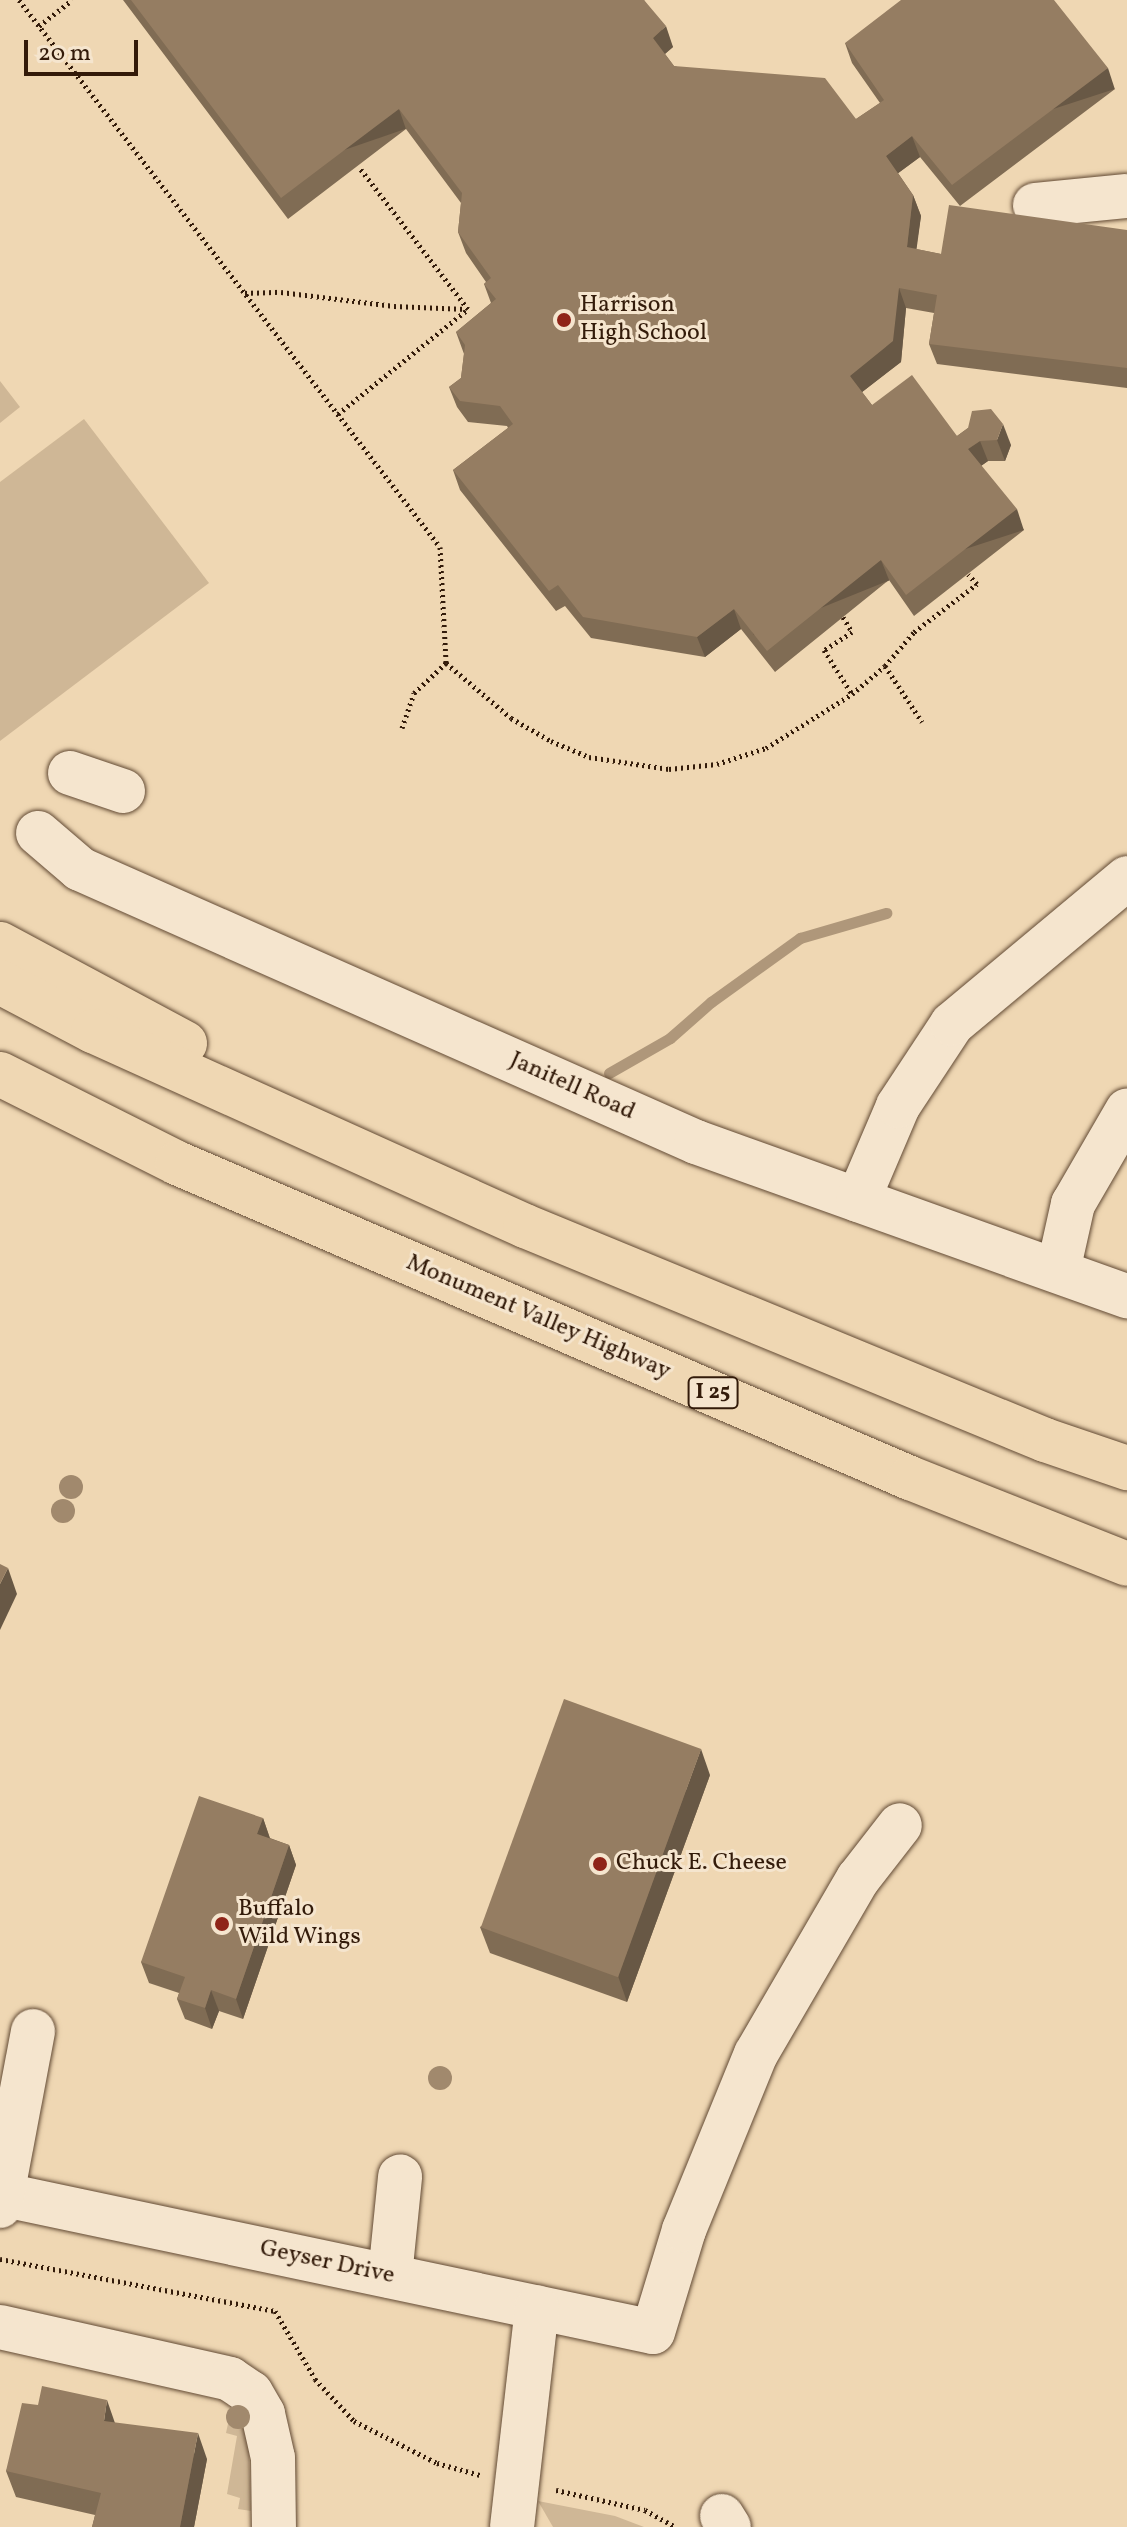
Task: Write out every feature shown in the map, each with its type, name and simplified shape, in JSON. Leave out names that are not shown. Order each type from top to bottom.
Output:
[{"type":"highway","points":[[0,944],[525,1226]]},
{"type":"highway","points":[[0,982],[93,1031],[525,1226],[1045,1440],[1127,1468]]},
{"type":"highway","name":"Monument Valley Highway","points":[[0,1074],[177,1163],[910,1478],[1127,1564]]},
{"type":"highway","points":[[0,1102],[302,1216]]},
{"type":"street","points":[[1035,205],[1127,196]]},
{"type":"street","points":[[70,773],[123,791]]},
{"type":"street","name":"Janitell Road","points":[[38,833],[80,869],[696,1142],[1127,1296]]},
{"type":"street","points":[[858,1200],[898,1106],[952,1024],[1127,878]]},
{"type":"street","points":[[1058,1271],[1073,1204],[1127,1111]]},
{"type":"street","name":"Geyser Drive","points":[[1,2198],[653,2332],[684,2230],[756,2054],[858,1879],[900,1825]]},
{"type":"street","points":[[1,2198],[33,2031]]},
{"type":"street","points":[[390,2276],[400,2177]]},
{"type":"street","points":[[515,2506],[537,2307]]},
{"type":"street","points":[[0,2327],[230,2379],[251,2393],[263,2414],[273,2458],[274,2527]]},
{"type":"path","points":[[19,0],[440,547],[446,663],[511,718],[551,741],[589,757],[669,769],[717,764],[766,748],[852,694],[885,666],[914,632],[977,584],[968,574]]},
{"type":"path","points":[[39,26],[72,0]]},
{"type":"path","points":[[360,168],[468,309]]},
{"type":"path","points":[[244,293],[281,292],[394,306],[468,309]]},
{"type":"path","points":[[338,414],[468,309]]},
{"type":"path","points":[[843,617],[852,632],[824,650],[852,694]]},
{"type":"path","points":[[402,728],[414,693],[446,663]]},
{"type":"path","points":[[885,666],[922,722]]},
{"type":"path","points":[[0,2259],[30,2264]]},
{"type":"path","points":[[515,2506],[564,2491],[645,2510],[676,2527]]},
{"type":"shaded area","points":[[0,381],[20,407],[0,423]]},
{"type":"shaded area","points":[[84,419],[209,583],[0,741],[0,482]]},
{"type":"shaded area","points":[[232,2405],[240,2407],[248,2430],[251,2511],[238,2509],[240,2498],[227,2494],[237,2436],[226,2433]]},
{"type":"shaded area","points":[[538,2501],[615,2516],[644,2527],[553,2527]]},
{"type":"building","points":[[131,0],[644,0],[666,26],[653,38],[674,66],[825,78],[856,119],[884,100],[845,43],[901,0],[1054,0],[1108,68],[952,185],[912,136],[886,156],[913,195],[907,247],[941,254],[949,205],[1127,230],[1127,368],[929,344],[937,295],[899,288],[893,341],[850,376],[872,405],[912,375],[957,436],[968,428],[972,411],[991,409],[1003,424],[997,440],[980,441],[968,449],[1017,509],[906,595],[881,560],[767,651],[734,609],[697,637],[583,617],[558,585],[549,591],[453,470],[513,424],[500,406],[460,401],[449,387],[461,378],[465,345],[456,332],[496,299],[484,284],[491,278],[458,232],[462,193],[399,109],[281,198]]},
{"type":"building","points":[[0,1564],[8,1568],[0,1584]]},
{"type":"building","name":"Chuck E. Cheese","points":[[564,1699],[701,1749],[618,1977],[481,1927]]},
{"type":"building","name":"Buffalo Wild Wings","points":[[199,1796],[263,1818],[257,1834],[289,1845],[236,1999],[211,1990],[205,2008],[177,1999],[185,1977],[141,1962]]},
{"type":"building","points":[[42,2386],[107,2400],[104,2421],[198,2433],[180,2527],[92,2527],[101,2493],[6,2471],[22,2403],[38,2405]]},
{"type":"waterway","points":[[609,1073],[670,1038],[711,1002],[800,938],[886,913]]},
{"type":"place","name":"Harrison High School","points":[[564,320]]},
{"type":"place","name":"Chuck E. Cheese","points":[[600,1864]]},
{"type":"place","name":"Buffalo Wild Wings","points":[[222,1924]]}]
